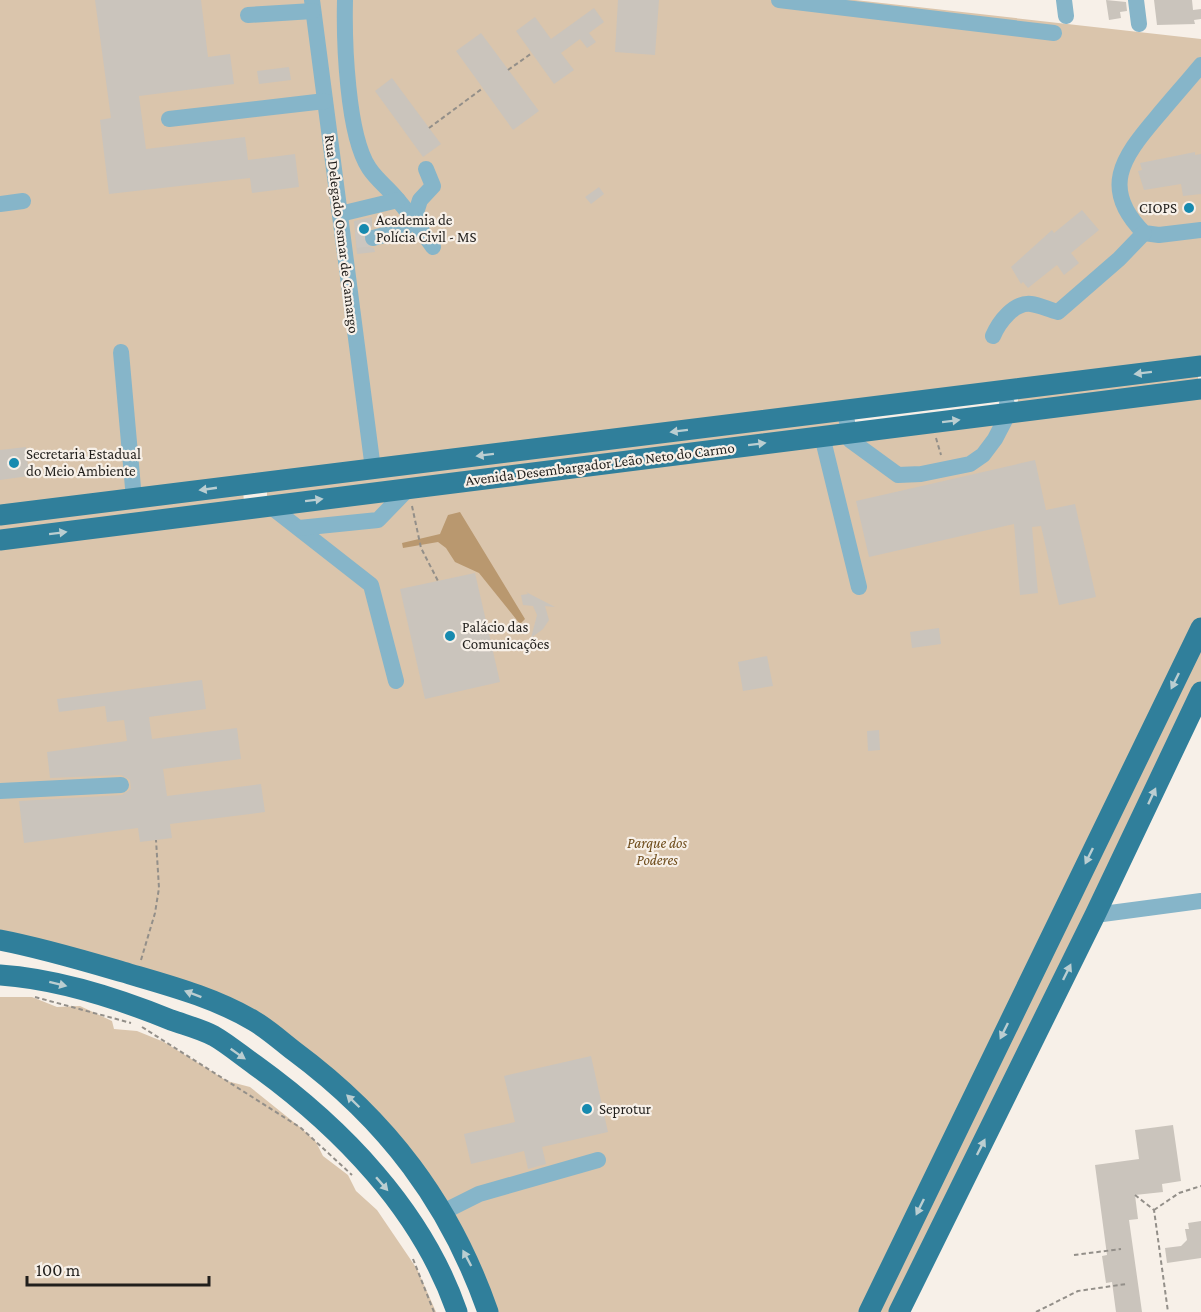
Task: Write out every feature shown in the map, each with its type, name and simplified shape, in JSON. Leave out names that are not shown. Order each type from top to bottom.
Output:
[{"type":"main road","name":"Avenida Desembargador Leão Neto do Carmo","points":[[0,515],[1201,366]]},
{"type":"main road","name":"Avenida Desembargador Leão Neto do Carmo","points":[[0,540],[1201,389]]},
{"type":"main road","points":[[253,482],[264,507]]},
{"type":"main road","points":[[869,1312],[1201,628]]},
{"type":"main road","points":[[899,1312],[1095,915],[1201,692]]},
{"type":"main road","points":[[0,940],[31,946],[180,989],[255,1021],[324,1072],[393,1139],[443,1212],[472,1265],[485,1303],[455,1307],[442,1274],[399,1203],[342,1137],[284,1086],[214,1036],[138,1006],[26,986],[0,975]]},
{"type":"main road","points":[[26,986],[31,946]]},
{"type":"main road","points":[[968,1108],[993,1123]]},
{"type":"street","points":[[345,0],[344,26],[351,96],[360,152],[370,169],[414,219],[433,247]]},
{"type":"street","points":[[779,0],[1054,33]]},
{"type":"street","points":[[1136,0],[1139,24]]},
{"type":"street","points":[[248,15],[312,5]]},
{"type":"street","name":"Rua Delegado Osmar de Camargo","points":[[312,5],[340,214],[350,241],[373,469]]},
{"type":"street","points":[[1201,65],[1131,148],[1120,169],[1119,189],[1123,206],[1144,233],[1159,235],[1201,230]]},
{"type":"street","points":[[169,119],[325,101]]},
{"type":"street","points":[[374,238],[402,230],[414,219],[420,200],[433,186],[426,169]]},
{"type":"street","points":[[340,214],[398,200]]},
{"type":"street","points":[[0,204],[23,201]]},
{"type":"street","points":[[993,336],[998,325],[1020,305],[1028,303],[1058,312],[1119,259],[1144,233]]},
{"type":"street","points":[[121,352],[134,499]]},
{"type":"street","points":[[845,410],[850,440],[898,475],[921,474],[970,464],[983,455],[995,439],[1008,414],[1006,390]]},
{"type":"street","points":[[822,436],[859,587]]},
{"type":"street","points":[[299,528],[378,520],[408,489]]},
{"type":"street","points":[[264,507],[299,528],[371,585],[396,681]]},
{"type":"street","points":[[3,793],[121,785]]},
{"type":"street","points":[[1095,915],[1201,902]]},
{"type":"street","points":[[443,1212],[479,1194],[598,1160]]},
{"type":"path","points":[[508,70],[532,53]]},
{"type":"path","points":[[429,128],[483,88]]},
{"type":"path","points":[[408,489],[421,548],[438,581]]},
{"type":"path","points":[[136,976],[155,913],[159,888],[156,840]]},
{"type":"path","points":[[26,986],[140,1026],[302,1128],[357,1179]]},
{"type":"path","points":[[1154,1210],[1179,1193],[1201,1186]]},
{"type":"path","points":[[1135,1195],[1154,1210],[1168,1312]]},
{"type":"path","points":[[1074,1255],[1121,1249]]},
{"type":"path","points":[[411,1254],[434,1312]]},
{"type":"path","points":[[1161,1262],[1167,1261]]},
{"type":"path","points":[[1035,1312],[1078,1291],[1126,1284]]},
{"type":"green space","points":[[0,0],[855,0],[1201,39],[1201,366],[0,515]]},
{"type":"green space","points":[[1197,371],[1199,384],[1018,404],[1018,398]]},
{"type":"green space","name":"Parque dos Poderes","points":[[1201,389],[1201,628],[869,1312],[488,1312],[393,1139],[255,1021],[0,940],[0,540]]},
{"type":"green space","points":[[838,416],[841,422],[840,430],[267,502],[267,488]]},
{"type":"green space","points":[[243,488],[244,504],[0,534],[0,518]]},
{"type":"green space","points":[[1201,645],[1201,684],[893,1312],[875,1312]]},
{"type":"green space","points":[[0,997],[32,997],[57,1007],[80,1006],[112,1021],[114,1029],[137,1031],[164,1042],[227,1081],[250,1087],[316,1142],[323,1156],[348,1175],[356,1191],[377,1210],[417,1269],[436,1312],[0,1312]]},
{"type":"shaded area","points":[[460,512],[525,619],[520,624],[479,573],[455,562],[446,548],[438,542],[403,548],[402,543],[440,534],[448,515]]},
{"type":"building","points":[[95,0],[201,0],[208,57],[230,54],[234,84],[139,96],[146,149],[245,137],[248,160],[295,154],[299,187],[252,193],[250,178],[109,194],[100,120],[111,118]]},
{"type":"building","points":[[618,0],[659,0],[655,55],[615,52]]},
{"type":"building","points":[[1106,0],[1126,2],[1127,11],[1120,12],[1121,18],[1109,20]]},
{"type":"building","points":[[1154,0],[1192,0],[1193,10],[1201,9],[1201,19],[1194,20],[1195,24],[1157,25]]},
{"type":"building","points":[[594,8],[604,22],[589,33],[596,42],[587,48],[580,39],[561,53],[574,70],[554,84],[516,31],[535,17],[551,39]]},
{"type":"building","points":[[481,33],[539,111],[513,130],[456,51]]},
{"type":"building","points":[[289,67],[291,80],[259,84],[257,71]]},
{"type":"building","points":[[392,78],[441,144],[423,157],[375,91]]},
{"type":"building","points":[[1195,152],[1195,155],[1201,154],[1201,194],[1183,196],[1181,184],[1144,190],[1138,171],[1142,170],[1140,163]]},
{"type":"building","points":[[599,187],[604,194],[591,204],[585,197]]},
{"type":"building","points":[[1082,210],[1099,230],[1071,253],[1079,263],[1064,275],[1057,265],[1028,288],[1023,282],[1021,284],[1011,267],[1052,230],[1054,233]]},
{"type":"building","name":"Academia de Polícia Civil - MS","points":[[372,217],[372,227],[365,231],[363,240],[366,246],[374,248],[375,252],[357,254],[354,221]]},
{"type":"building","name":"Secretaria Estadual do Meio Ambiente","points":[[26,447],[29,476],[0,480],[0,450]]},
{"type":"building","points":[[1035,460],[1046,510],[1075,504],[1096,597],[1059,605],[1041,526],[1032,527],[1038,593],[1020,595],[1014,524],[869,557],[856,501]]},
{"type":"building","name":"Palácio das Comunicações","points":[[475,573],[500,682],[425,699],[400,589]]},
{"type":"building","points":[[526,592],[555,607],[545,606],[549,620],[543,629],[531,638],[537,615],[533,606],[523,605],[521,595],[528,594]]},
{"type":"building","points":[[939,628],[941,644],[912,648],[910,632]]},
{"type":"building","points":[[767,656],[773,686],[743,691],[738,662]]},
{"type":"building","points":[[202,680],[206,709],[149,717],[152,739],[237,728],[241,759],[163,769],[167,796],[261,784],[265,812],[170,824],[172,838],[140,842],[138,828],[24,843],[19,801],[122,795],[131,789],[130,780],[121,775],[50,778],[47,752],[127,741],[124,720],[107,722],[105,706],[59,712],[57,699]]},
{"type":"building","points":[[879,730],[880,750],[868,751],[867,731]]},
{"type":"building","name":"Seprotur","points":[[591,1056],[608,1132],[542,1147],[546,1164],[528,1169],[524,1151],[471,1164],[464,1134],[515,1122],[504,1076]]},
{"type":"building","points":[[1173,1125],[1181,1181],[1162,1184],[1163,1192],[1135,1195],[1138,1219],[1129,1220],[1142,1312],[1116,1312],[1112,1282],[1106,1283],[1102,1256],[1107,1255],[1095,1165],[1139,1159],[1135,1130]]},
{"type":"building","points":[[1201,1221],[1201,1258],[1167,1263],[1165,1248],[1181,1246],[1187,1240],[1185,1229],[1189,1229],[1188,1223]]},
{"type":"tunnel","points":[[356,240],[373,238]]},
{"type":"place","name":"CIOPS","points":[[1189,208]]},
{"type":"place","name":"Academia de Polícia Civil - MS","points":[[364,229]]},
{"type":"place","name":"Secretaria Estadual do Meio Ambiente","points":[[14,463]]},
{"type":"place","name":"Palácio das Comunicações","points":[[450,636]]},
{"type":"place","name":"Seprotur","points":[[587,1109]]}]
